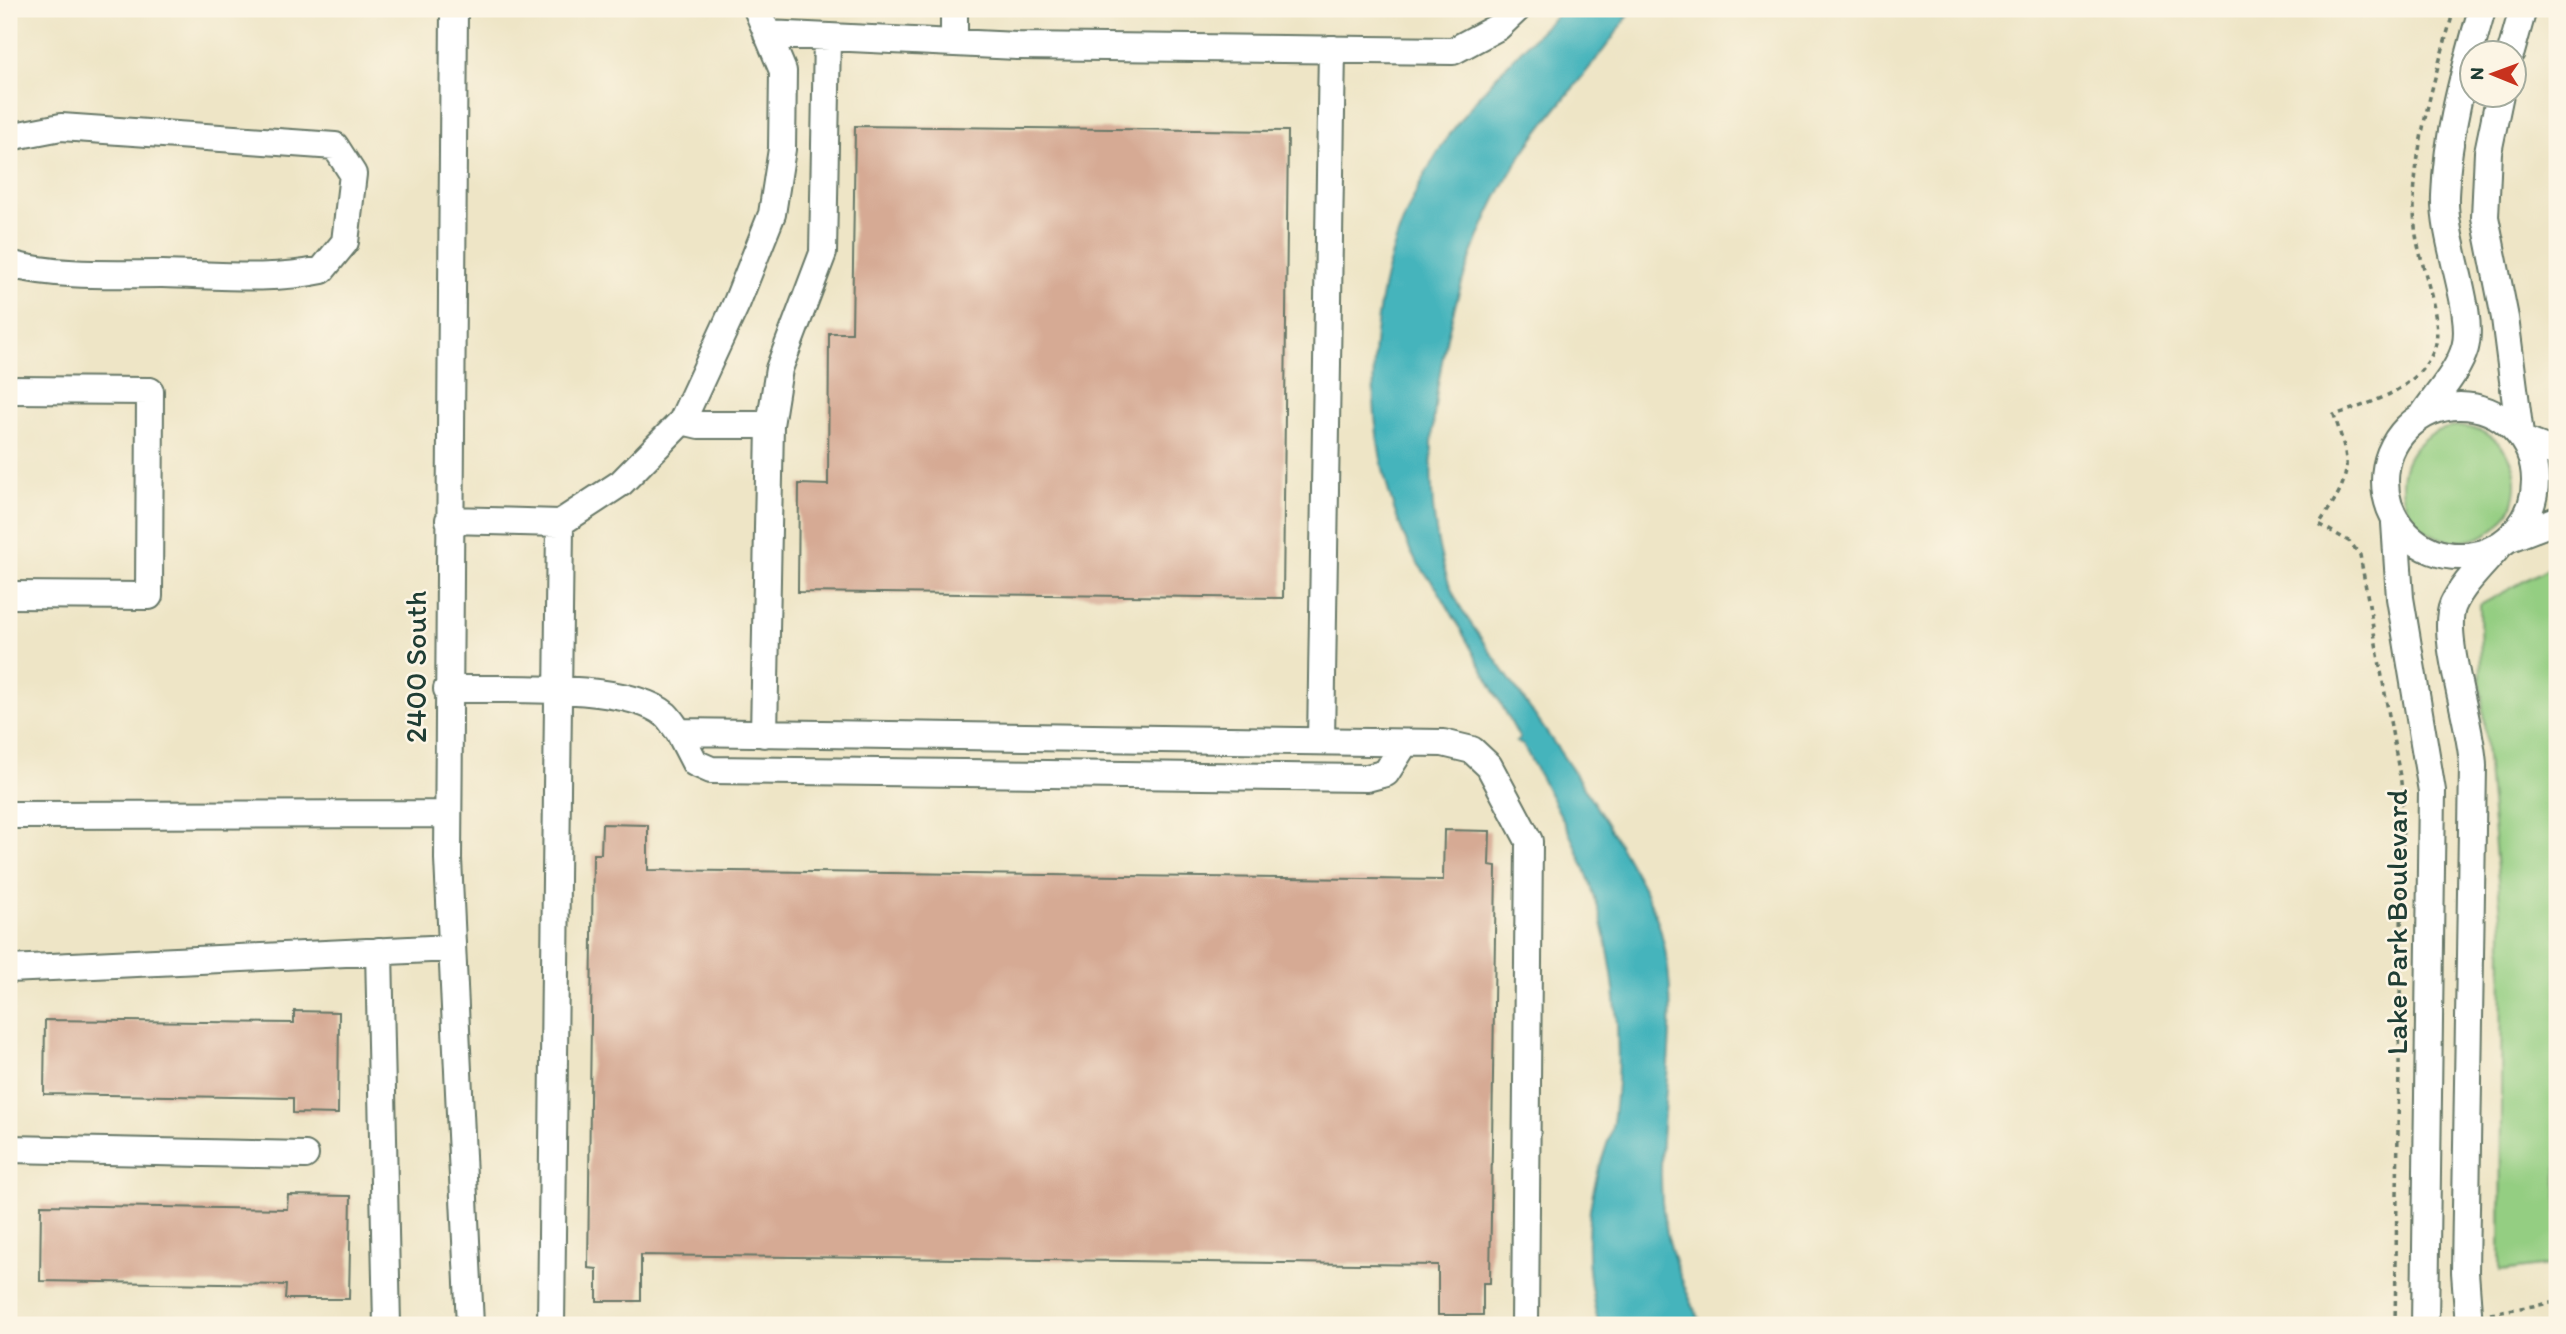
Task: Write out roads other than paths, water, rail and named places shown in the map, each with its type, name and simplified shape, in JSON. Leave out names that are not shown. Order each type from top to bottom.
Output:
[{"type":"street","name":"2400 South","points":[[454,9],[447,814],[470,1325]]},
{"type":"street","points":[[449,520],[560,523],[621,483],[682,421],[737,302],[772,214],[782,149],[783,71],[757,9]]},
{"type":"street","points":[[954,9],[954,43]]},
{"type":"street","points":[[767,34],[954,43],[1453,51],[1498,27],[1517,9]]},
{"type":"street","points":[[2482,9],[2456,111],[2445,193],[2445,225],[2466,318],[2467,340],[2460,360],[2423,415],[2400,437],[2386,469],[2388,512],[2395,523],[2415,542],[2442,554],[2472,555],[2557,520]]},
{"type":"street","points":[[2515,38],[2523,9]]},
{"type":"street","points":[[764,734],[770,425],[779,369],[822,253],[827,37]]},
{"type":"street","points":[[1321,741],[1332,49]]},
{"type":"street","points":[[2478,1319],[2465,1292],[2473,753],[2448,631],[2451,612],[2459,596],[2531,507],[2535,488],[2534,470],[2521,438],[2505,318],[2485,217],[2488,152],[2497,108]]},
{"type":"street","points":[[9,138],[61,127],[335,146],[353,174],[345,242],[322,270],[289,277],[118,274],[36,271],[9,264]]},
{"type":"street","points":[[9,390],[150,391],[149,596],[9,595]]},
{"type":"street","points":[[2423,415],[2452,406],[2475,407],[2497,415],[2521,438],[2557,453]]},
{"type":"street","points":[[682,421],[699,425],[770,425]]},
{"type":"street","points":[[551,1325],[560,523]]},
{"type":"street","name":"Lake Park Boulevard","points":[[2395,523],[2400,597],[2432,791],[2425,1325]]},
{"type":"street","points":[[447,689],[611,694],[639,702],[665,715],[679,732],[695,763],[711,769],[1367,778],[1386,773],[1405,743]]},
{"type":"street","points":[[679,732],[1443,743],[1472,750],[1489,766],[1529,841],[1525,1325]]},
{"type":"street","points":[[1001,737],[1001,773]]},
{"type":"street","points":[[9,815],[447,814]]},
{"type":"street","points":[[9,969],[451,948]]},
{"type":"street","points":[[379,951],[387,1325]]},
{"type":"street","points":[[2429,1052],[2468,1053]]},
{"type":"street","points":[[9,1149],[305,1155]]},
{"type":"water","points":[[1563,9],[1632,9],[1519,159],[1494,203],[1472,253],[1454,308],[1441,365],[1433,423],[1432,480],[1437,534],[1449,583],[1458,602],[1619,844],[1642,885],[1660,928],[1670,996],[1662,1133],[1662,1202],[1671,1250],[1702,1325],[1599,1325],[1591,1286],[1588,1231],[1599,1168],[1613,1123],[1618,1053],[1614,990],[1603,928],[1585,869],[1556,806],[1523,745],[1516,742],[1520,739],[1449,608],[1411,552],[1392,503],[1380,452],[1374,401],[1375,349],[1381,297],[1394,247],[1413,198],[1438,152],[1465,113],[1512,59]]}]
